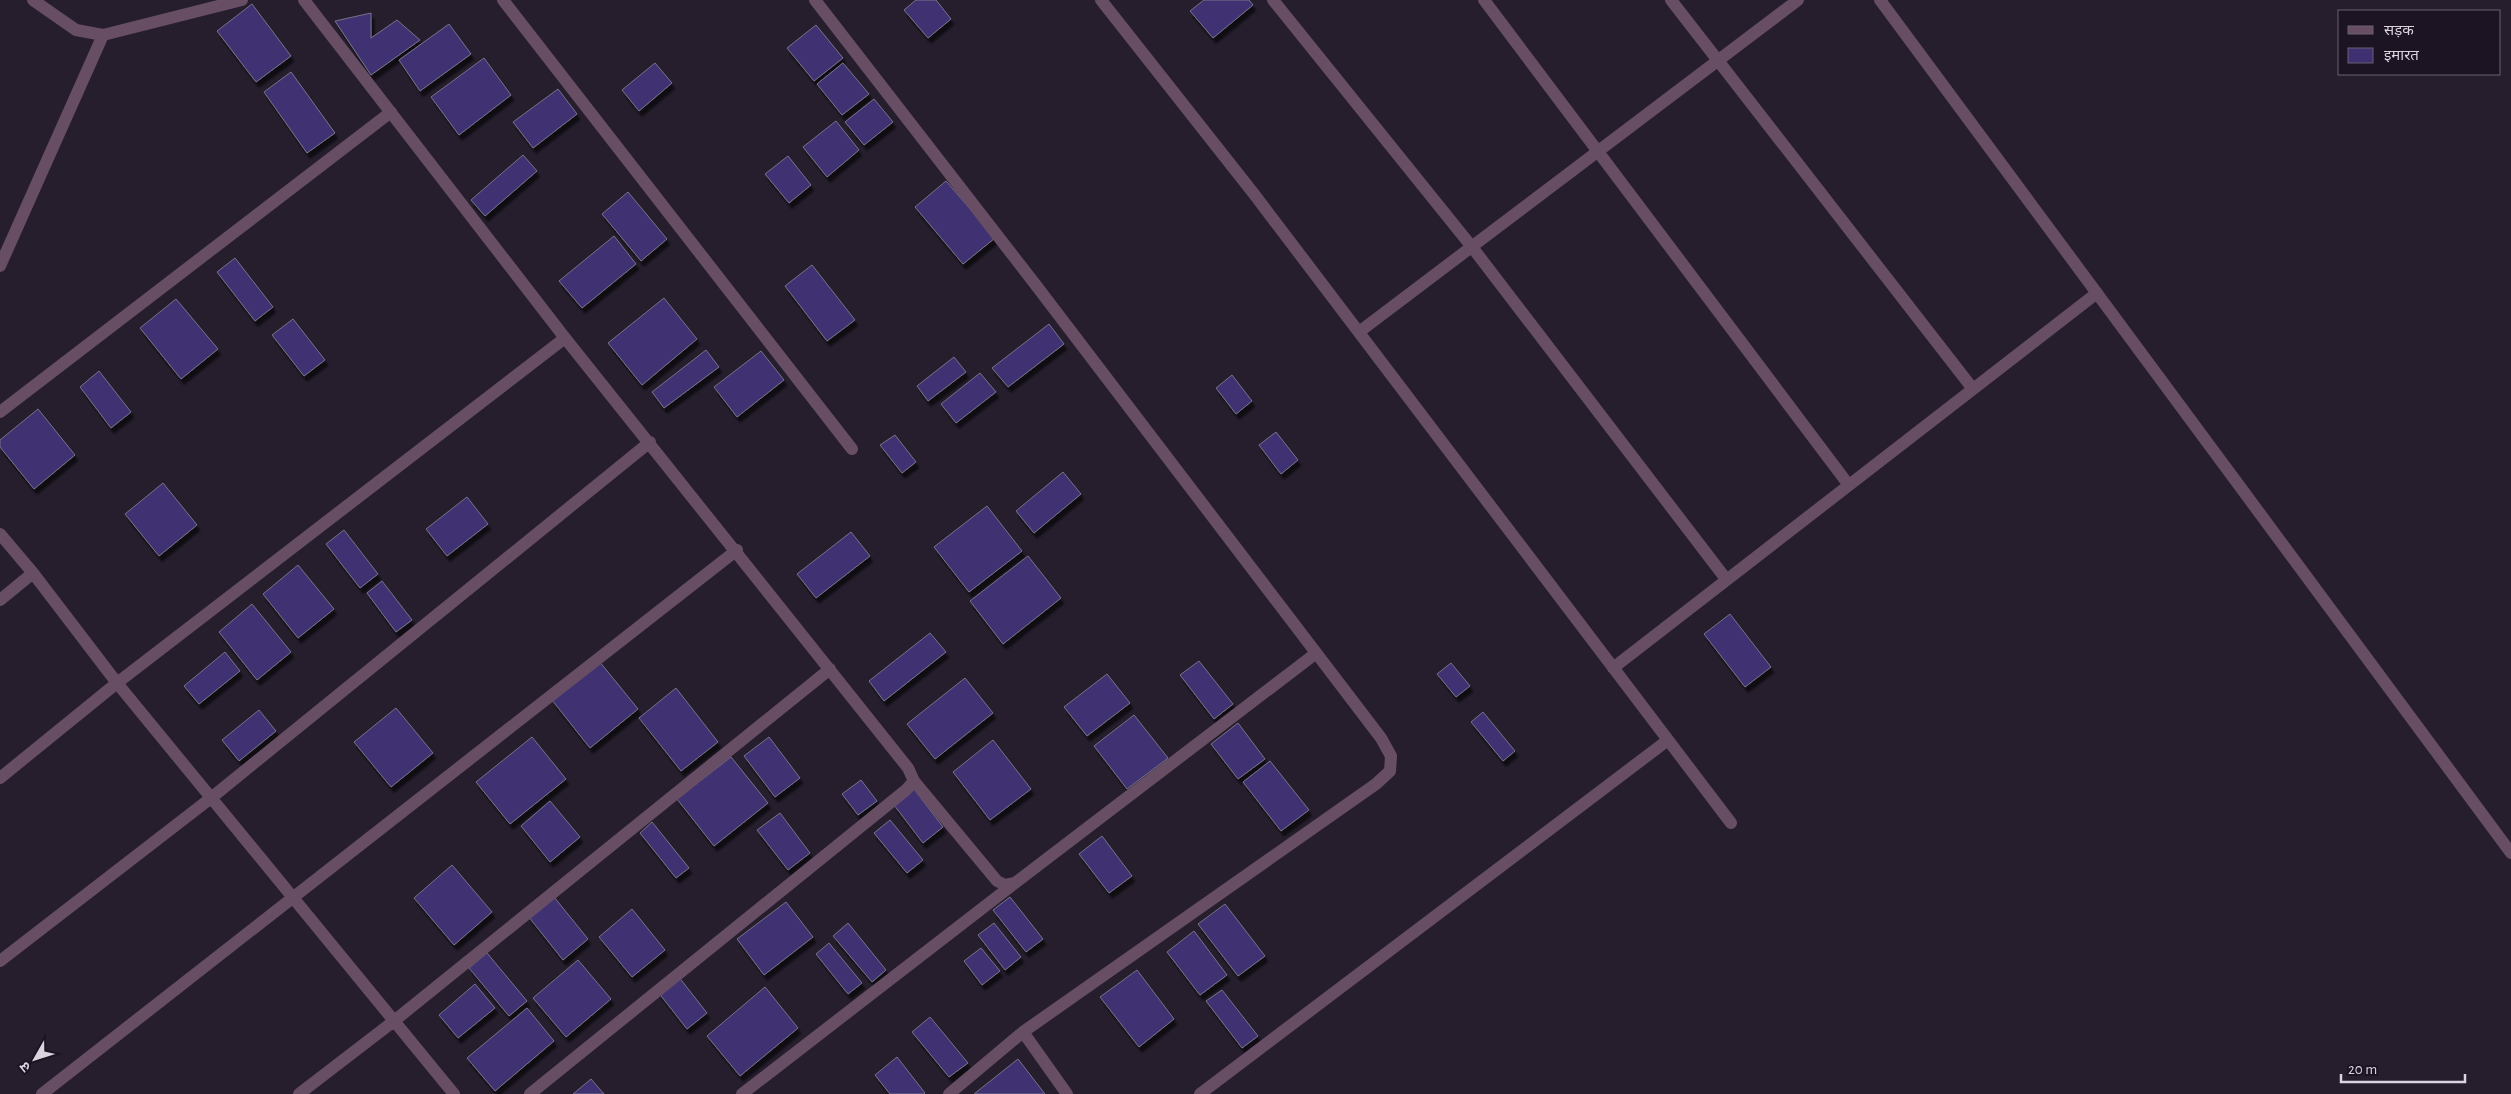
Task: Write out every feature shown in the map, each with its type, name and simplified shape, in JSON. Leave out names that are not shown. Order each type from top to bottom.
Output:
[{"type":"street","points":[[34,0],[76,30],[103,35],[242,0]]},
{"type":"street","points":[[304,0],[566,338],[737,550],[908,768],[914,781],[997,881],[1004,885],[1015,883]]},
{"type":"street","points":[[503,0],[852,449]]},
{"type":"street","points":[[814,0],[1035,284],[1315,654],[1381,738],[1391,756],[1390,771],[1376,784],[1024,1032],[949,1094]]},
{"type":"street","points":[[1101,0],[1248,186],[1731,824]]},
{"type":"street","points":[[1273,0],[1472,247],[1726,579]]},
{"type":"street","points":[[1484,0],[1848,484]]},
{"type":"street","points":[[1671,0],[1973,389]]},
{"type":"street","points":[[1359,332],[1798,0]]},
{"type":"street","points":[[1880,0],[2511,853]]},
{"type":"street","points":[[0,265],[103,35]]},
{"type":"street","points":[[0,412],[391,112]]},
{"type":"street","points":[[1613,668],[1848,484],[2097,293]]},
{"type":"street","points":[[0,778],[117,683],[566,338]]},
{"type":"street","points":[[0,961],[211,798],[650,442]]},
{"type":"street","points":[[0,534],[33,573],[117,683],[454,1094]]},
{"type":"street","points":[[42,1094],[737,550]]},
{"type":"street","points":[[0,600],[33,573]]},
{"type":"street","points":[[742,1094],[1315,654]]},
{"type":"street","points":[[300,1094],[394,1021],[830,669]]},
{"type":"street","points":[[1200,1094],[1668,740]]},
{"type":"street","points":[[530,1094],[906,790],[914,781]]},
{"type":"street","points":[[1024,1032],[1067,1094]]},
{"type":"building","points":[[916,0],[936,0],[951,19],[928,38],[904,10]]},
{"type":"building","points":[[1204,0],[1249,0],[1253,5],[1213,38],[1190,11]]},
{"type":"building","points":[[252,4],[291,56],[256,82],[217,31]]},
{"type":"building","points":[[371,13],[371,38],[397,20],[420,40],[371,75],[335,21]]},
{"type":"building","points":[[449,24],[471,54],[420,91],[399,60]]},
{"type":"building","points":[[816,25],[843,58],[814,81],[787,48]]},
{"type":"building","points":[[484,58],[511,95],[459,135],[431,97]]},
{"type":"building","points":[[655,63],[672,83],[639,111],[622,90]]},
{"type":"building","points":[[843,63],[869,94],[842,115],[817,84]]},
{"type":"building","points":[[291,72],[335,133],[307,153],[264,92]]},
{"type":"building","points":[[558,89],[577,114],[533,148],[513,122]]},
{"type":"building","points":[[874,99],[893,122],[864,145],[845,122]]},
{"type":"building","points":[[836,121],[859,150],[827,177],[803,147]]},
{"type":"building","points":[[523,155],[537,171],[485,216],[471,200]]},
{"type":"building","points":[[788,156],[811,185],[789,203],[765,174]]},
{"type":"building","points":[[946,181],[995,238],[963,264],[915,207]]},
{"type":"building","points":[[628,192],[667,239],[641,261],[602,214]]},
{"type":"building","points":[[614,236],[636,264],[582,308],[559,281]]},
{"type":"building","points":[[235,258],[273,307],[255,321],[217,272]]},
{"type":"building","points":[[812,265],[855,320],[827,341],[785,286]]},
{"type":"building","points":[[664,298],[697,339],[642,385],[608,343]]},
{"type":"building","points":[[176,299],[218,349],[181,379],[140,328]]},
{"type":"building","points":[[293,319],[325,360],[304,376],[272,335]]},
{"type":"building","points":[[1049,324],[1064,344],[1008,387],[992,368]]},
{"type":"building","points":[[706,350],[719,367],[664,408],[652,392]]},
{"type":"building","points":[[761,351],[784,380],[737,417],[714,387]]},
{"type":"building","points":[[954,357],[966,372],[928,401],[917,386]]},
{"type":"building","points":[[99,371],[131,412],[111,428],[80,387]]},
{"type":"building","points":[[980,373],[996,392],[956,423],[941,404]]},
{"type":"building","points":[[1232,375],[1252,401],[1236,414],[1216,388]]},
{"type":"building","points":[[38,409],[75,455],[34,489],[0,447],[0,440]]},
{"type":"building","points":[[1276,432],[1298,460],[1281,474],[1259,445]]},
{"type":"building","points":[[895,435],[916,462],[902,473],[880,445]]},
{"type":"building","points":[[1063,472],[1081,494],[1034,533],[1016,511]]},
{"type":"building","points":[[163,483],[197,525],[159,556],[125,514]]},
{"type":"building","points":[[467,497],[488,524],[447,556],[426,529]]},
{"type":"building","points":[[987,506],[1022,551],[969,592],[934,547]]},
{"type":"building","points":[[344,530],[378,574],[360,588],[326,544]]},
{"type":"building","points":[[851,532],[870,556],[816,598],[797,574]]},
{"type":"building","points":[[1028,556],[1061,598],[1003,644],[970,601]]},
{"type":"building","points":[[298,565],[334,609],[298,638],[263,594]]},
{"type":"building","points":[[382,581],[412,620],[396,632],[367,593]]},
{"type":"building","points":[[252,604],[291,652],[257,680],[219,632]]},
{"type":"building","points":[[1730,614],[1771,667],[1745,687],[1704,634]]},
{"type":"building","points":[[930,633],[946,652],[884,701],[869,681]]},
{"type":"building","points":[[225,652],[240,671],[199,704],[184,686]]},
{"type":"building","points":[[599,661],[638,709],[590,748],[552,700]]},
{"type":"building","points":[[1199,661],[1233,704],[1214,719],[1180,675]]},
{"type":"building","points":[[1451,663],[1470,686],[1456,697],[1437,674]]},
{"type":"building","points":[[1107,674],[1130,703],[1087,736],[1064,707]]},
{"type":"building","points":[[965,678],[993,713],[935,759],[907,724]]},
{"type":"building","points":[[676,688],[718,742],[681,771],[639,718]]},
{"type":"building","points":[[396,708],[433,753],[391,787],[354,742]]},
{"type":"building","points":[[259,710],[276,731],[239,761],[222,740]]},
{"type":"building","points":[[1483,712],[1515,751],[1503,761],[1471,722]]},
{"type":"building","points":[[1134,715],[1168,758],[1127,789],[1094,746]]},
{"type":"building","points":[[1238,723],[1265,759],[1238,779],[1211,744]]},
{"type":"building","points":[[532,737],[566,779],[510,824],[476,782]]},
{"type":"building","points":[[769,737],[800,778],[775,797],[744,756]]},
{"type":"building","points":[[993,740],[1031,789],[990,820],[953,772]]},
{"type":"building","points":[[731,757],[768,803],[714,846],[677,799]]},
{"type":"building","points":[[1270,761],[1309,810],[1281,831],[1243,782]]},
{"type":"building","points":[[861,780],[877,801],[858,815],[842,794]]},
{"type":"building","points":[[914,789],[943,827],[923,843],[894,805]]},
{"type":"building","points":[[550,801],[580,837],[550,862],[521,826]]},
{"type":"building","points":[[780,813],[810,853],[788,870],[757,830]]},
{"type":"building","points":[[890,820],[923,860],[907,873],[874,833]]},
{"type":"building","points":[[652,822],[689,868],[676,878],[640,833]]},
{"type":"building","points":[[1102,836],[1132,876],[1109,893],[1079,854]]},
{"type":"building","points":[[452,865],[492,912],[454,945],[414,898]]},
{"type":"building","points":[[554,897],[588,939],[563,960],[528,916]]},
{"type":"building","points":[[1010,897],[1043,939],[1026,952],[993,910]]},
{"type":"building","points":[[786,902],[813,937],[764,975],[737,939]]},
{"type":"building","points":[[1225,904],[1265,956],[1238,976],[1198,924]]},
{"type":"building","points":[[632,909],[665,950],[632,977],[599,937]]},
{"type":"building","points":[[848,923],[886,970],[872,982],[833,936]]},
{"type":"building","points":[[994,923],[1021,957],[1005,970],[978,935]]},
{"type":"building","points":[[1194,931],[1227,975],[1200,995],[1167,952]]},
{"type":"building","points":[[829,943],[862,983],[848,994],[816,954]]},
{"type":"building","points":[[981,948],[1000,971],[982,985],[964,961]]},
{"type":"building","points":[[487,953],[527,1001],[509,1016],[469,968]]},
{"type":"building","points":[[578,960],[611,999],[566,1037],[533,998]]},
{"type":"building","points":[[1137,970],[1174,1019],[1139,1047],[1100,997]]},
{"type":"building","points":[[678,976],[707,1013],[687,1029],[658,992]]},
{"type":"building","points":[[475,984],[495,1008],[458,1038],[439,1015]]},
{"type":"building","points":[[765,987],[798,1028],[740,1076],[707,1036]]},
{"type":"building","points":[[1222,990],[1258,1036],[1242,1048],[1206,1001]]},
{"type":"building","points":[[527,1008],[554,1041],[495,1091],[467,1058]]},
{"type":"building","points":[[930,1017],[968,1063],[949,1077],[912,1032]]},
{"type":"building","points":[[897,1057],[924,1094],[890,1094],[875,1075]]},
{"type":"building","points":[[1018,1059],[1045,1094],[974,1094]]},
{"type":"building","points":[[591,1079],[604,1094],[573,1094]]}]
